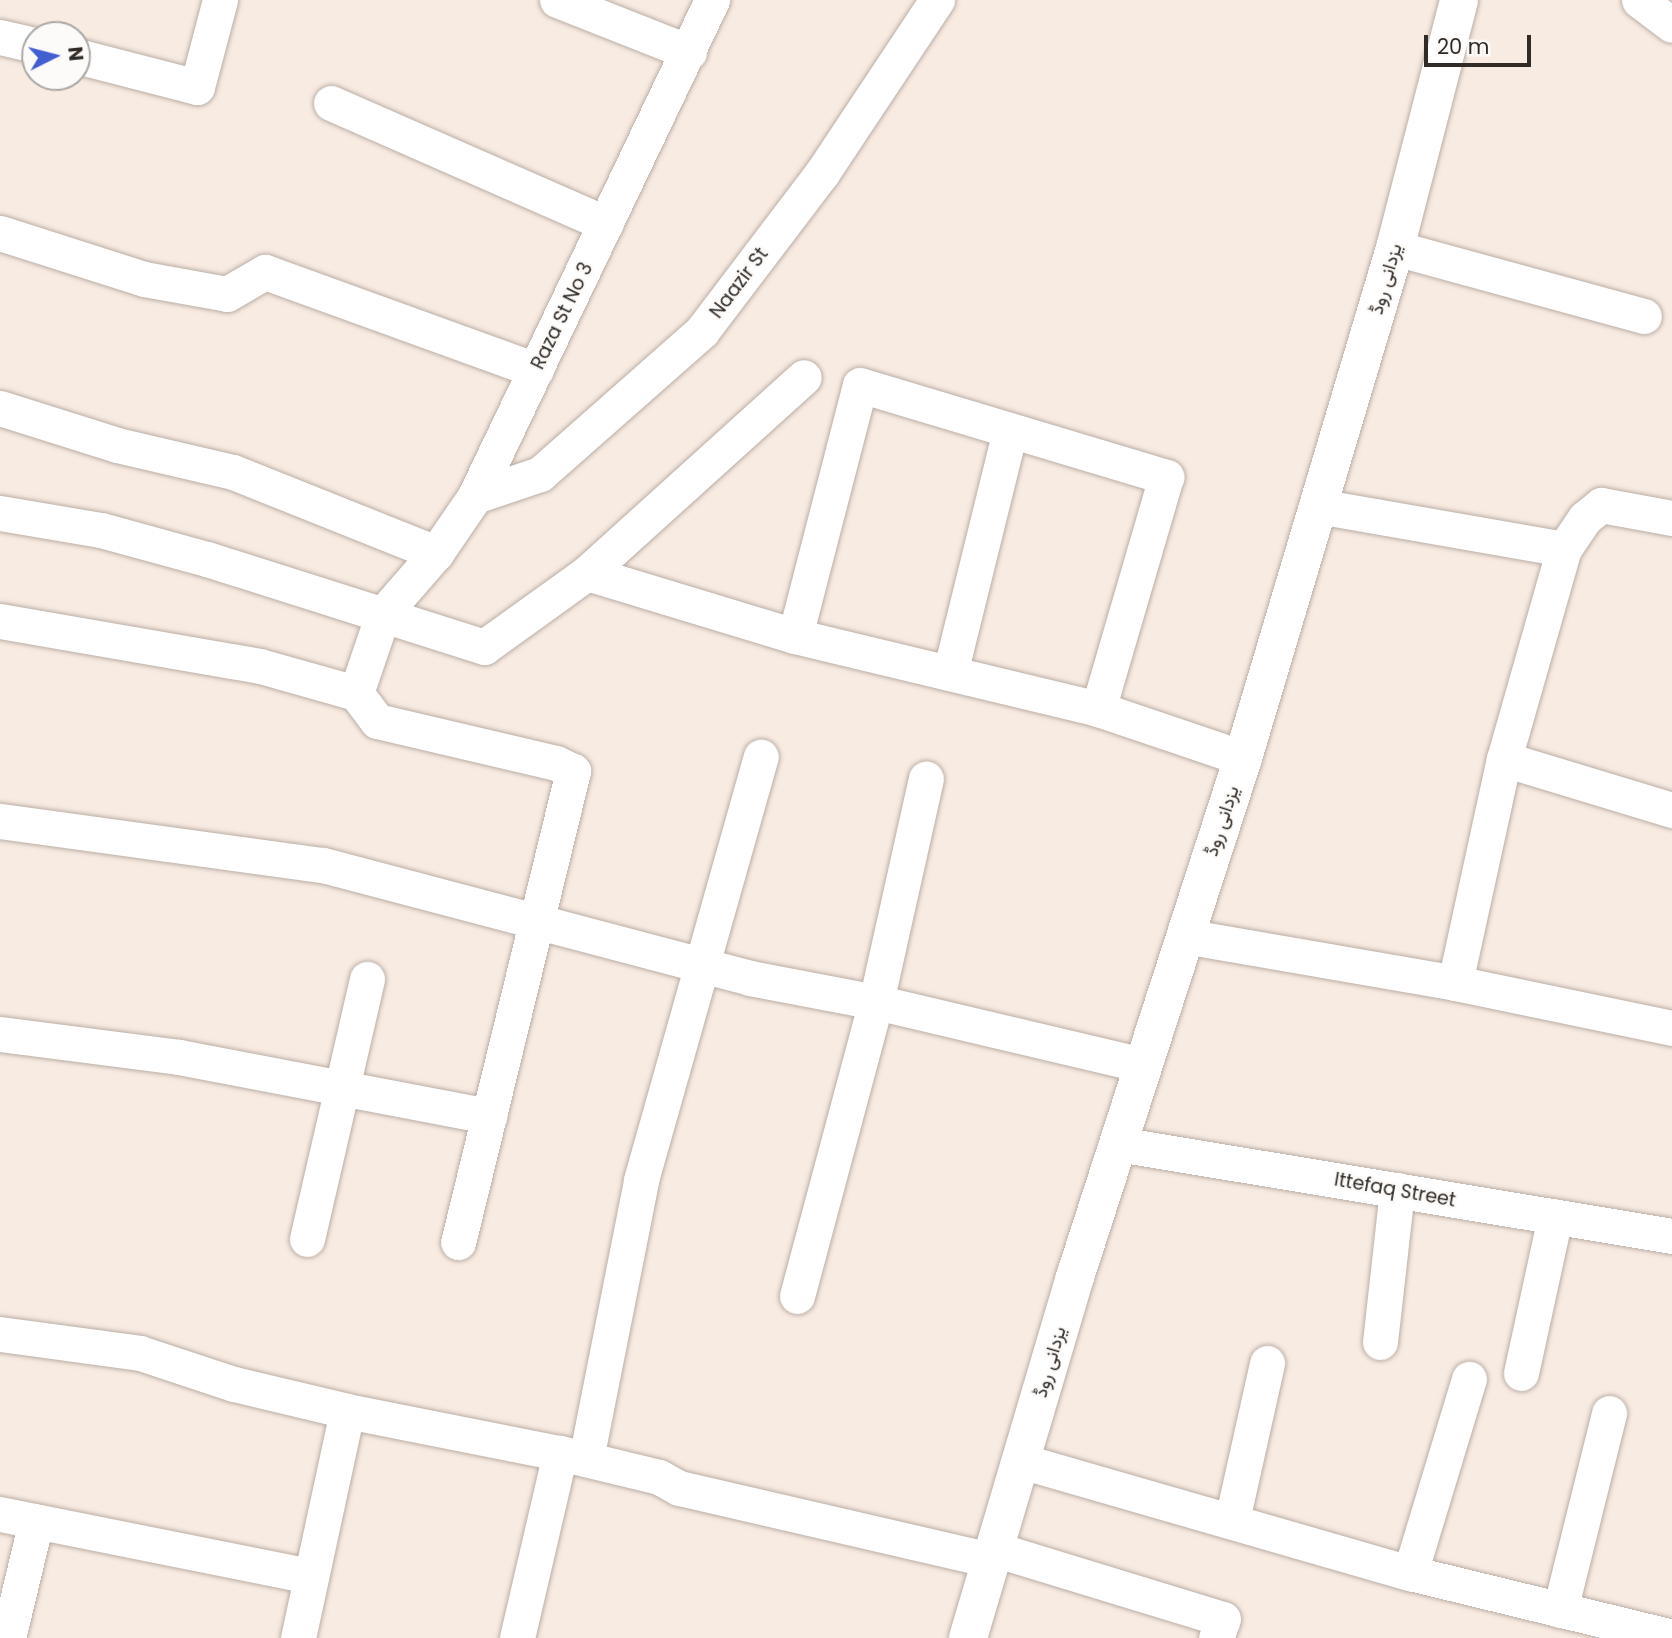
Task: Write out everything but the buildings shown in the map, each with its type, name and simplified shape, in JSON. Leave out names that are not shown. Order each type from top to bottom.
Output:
[{"type":"street","points":[[91,60],[197,87],[220,0]]},
{"type":"street","points":[[557,0],[689,52]]},
{"type":"street","name":"Raza St No 3","points":[[383,614],[436,553],[475,496],[712,0]]},
{"type":"street","name":"Naazir St","points":[[475,496],[540,474],[702,331],[822,173],[937,0]]},
{"type":"street","name":"یزدانی روڈ","points":[[968,1638],[1142,1065],[1243,758],[1395,248],[1459,0]]},
{"type":"street","points":[[1639,0],[1672,25]]},
{"type":"street","points":[[0,37],[21,42]]},
{"type":"street","points":[[331,103],[606,224]]},
{"type":"street","points":[[0,233],[144,279],[227,294],[265,272],[536,369]]},
{"type":"street","points":[[1395,248],[1644,316]]},
{"type":"street","points":[[0,513],[101,530],[484,647],[587,573],[804,377]]},
{"type":"street","points":[[795,636],[860,385],[1166,477],[1098,709]]},
{"type":"street","points":[[0,408],[117,445],[233,472],[436,553]]},
{"type":"street","points":[[950,673],[1010,431]]},
{"type":"street","points":[[1455,983],[1504,759],[1564,549],[1585,518],[1601,505],[1672,518]]},
{"type":"street","points":[[1318,506],[1564,549]]},
{"type":"street","points":[[587,573],[795,636],[1098,709],[1243,758]]},
{"type":"street","points":[[356,693],[383,614]]},
{"type":"street","points":[[0,621],[260,666],[356,693],[377,721],[556,763],[573,771],[458,1242]]},
{"type":"street","points":[[517,1638],[573,1456],[642,1180],[761,757]]},
{"type":"street","points":[[1504,759],[1672,810]]},
{"type":"street","points":[[797,1296],[876,1002],[926,779]]},
{"type":"street","points":[[0,821],[323,866],[704,966],[876,1002],[1142,1065]]},
{"type":"street","points":[[1184,936],[1455,983],[1672,1028]]},
{"type":"street","points":[[307,1239],[366,979]]},
{"type":"street","points":[[0,1034],[179,1057],[489,1116]]},
{"type":"street","name":"Ittefaq Street","points":[[1118,1144],[1672,1237]]},
{"type":"street","points":[[1380,1342],[1397,1190]]},
{"type":"street","points":[[1521,1373],[1555,1217]]},
{"type":"street","points":[[0,1334],[140,1353],[234,1384],[346,1411],[573,1456],[659,1477],[679,1488],[992,1554],[1223,1619],[1216,1638]]},
{"type":"street","points":[[1232,1520],[1267,1363]]},
{"type":"street","points":[[1410,1573],[1469,1379]]},
{"type":"street","points":[[298,1638],[346,1411]]},
{"type":"street","points":[[1560,1610],[1609,1413]]},
{"type":"street","points":[[1021,1461],[1410,1573],[1672,1637]]},
{"type":"street","points":[[0,1514],[311,1576]]},
{"type":"street","points":[[8,1638],[36,1521]]}]
